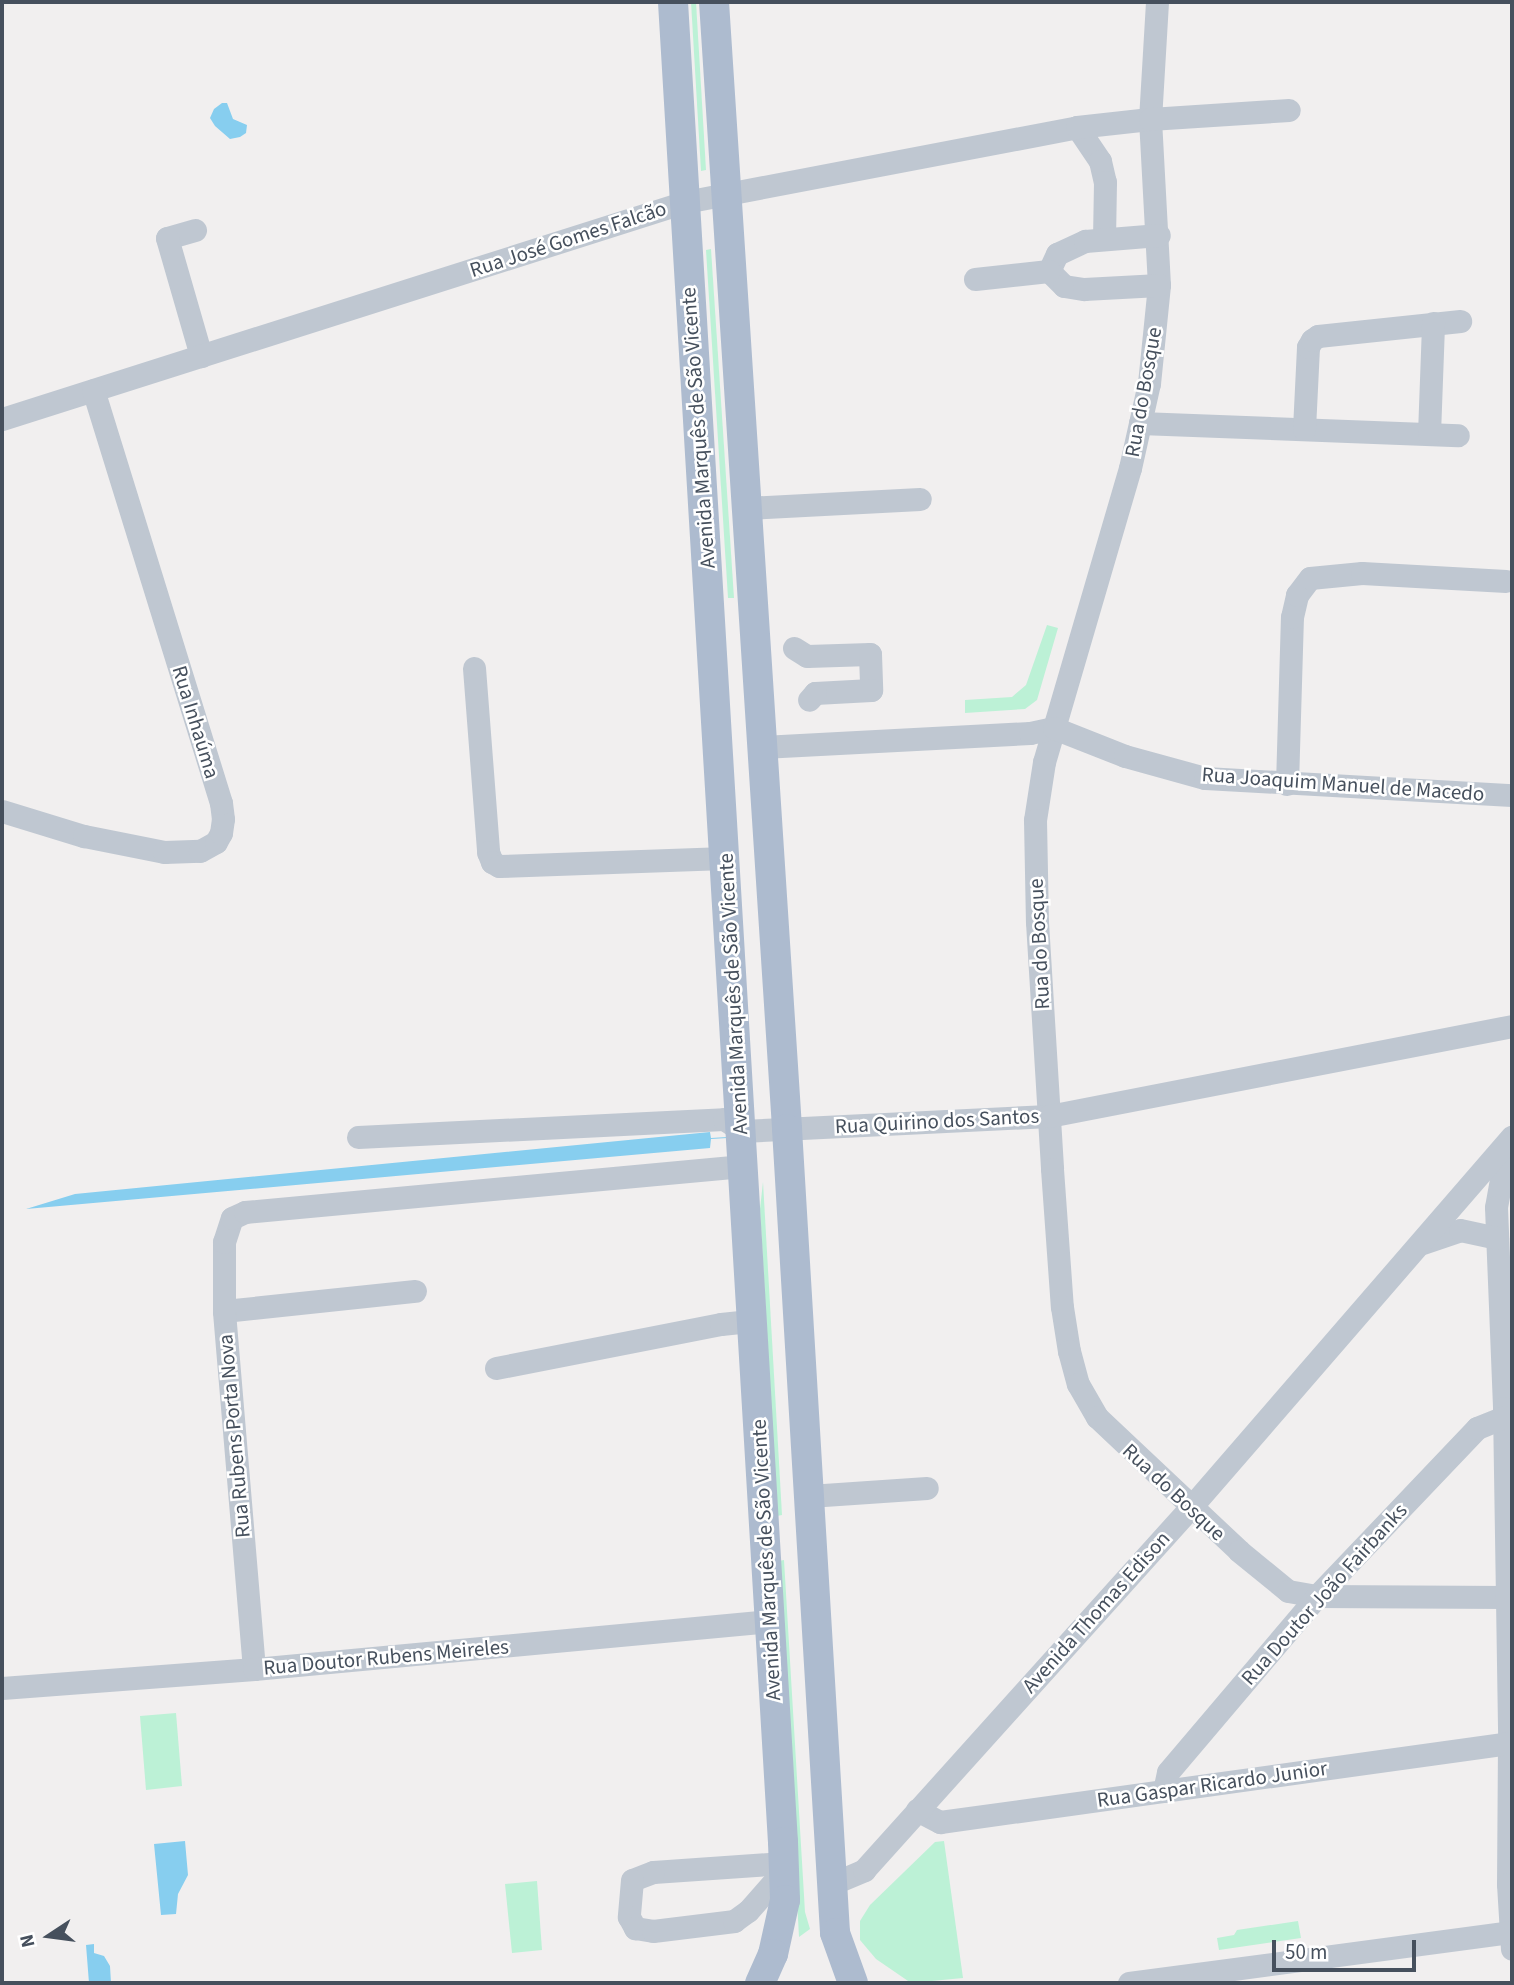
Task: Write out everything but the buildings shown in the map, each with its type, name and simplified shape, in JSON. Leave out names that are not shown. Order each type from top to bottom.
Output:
[{"type":"main road","name":"Avenida Marquês de São Vicente","points":[[673,2],[742,1132],[785,1900],[773,1954],[760,1983]]},
{"type":"main road","name":"Avenida Marquês de São Vicente","points":[[714,2],[788,1129],[835,1933],[853,1983]]},
{"type":"street","name":"Rua do Bosque","points":[[1157,2],[1150,119],[1159,285],[1149,383],[1124,491],[1054,728],[1035,820],[1037,922],[1049,1116],[1062,1307],[1069,1351],[1078,1384],[1104,1424],[1191,1507],[1288,1591],[1317,1596],[1507,1597]]},
{"type":"street","name":"Rua José Gomes Falcão","points":[[2,419],[685,202],[1077,127],[1150,119],[1289,110]]},
{"type":"street","points":[[1077,127],[1100,161],[1105,182],[1104,239]]},
{"type":"street","points":[[195,230],[167,238],[201,356]]},
{"type":"street","points":[[1049,271],[1057,254],[1085,241],[1158,235]]},
{"type":"street","points":[[1049,271],[1064,286],[1084,289],[1159,285]]},
{"type":"street","points":[[975,279],[1049,271]]},
{"type":"street","points":[[1304,429],[1308,347],[1312,340],[1318,336],[1460,321]]},
{"type":"street","points":[[1429,434],[1433,323]]},
{"type":"street","name":"Rua Inhaúma","points":[[2,811],[84,836],[164,852],[200,851],[216,842],[221,833],[221,803],[93,390]]},
{"type":"street","points":[[1140,423],[1458,435]]},
{"type":"street","points":[[747,508],[919,499]]},
{"type":"street","points":[[1287,785],[1292,617],[1297,595],[1310,578],[1362,573],[1506,581]]},
{"type":"street","points":[[794,648],[807,656],[870,654],[871,690],[815,693],[809,700]]},
{"type":"street","points":[[474,668],[488,852],[492,862],[499,866],[725,858]]},
{"type":"street","name":"Rua Joaquim Manuel de Macedo","points":[[762,747],[1030,733],[1054,728],[1169,770],[1216,779],[1287,785],[1512,795]]},
{"type":"street","name":"Rua Quirino dos Santos","points":[[358,1137],[724,1119],[742,1132],[1049,1116],[1512,1026]]},
{"type":"street","points":[[1129,1983],[1511,1938],[1504,1417],[1496,1194],[1510,1140]]},
{"type":"street","name":"Avenida Thomas Edison","points":[[834,1883],[864,1870],[1191,1507],[1510,1140]]},
{"type":"street","name":"Rua Rubens Porta Nova","points":[[254,1669],[224,1311],[223,1242],[226,1228],[232,1218],[245,1213],[743,1166]]},
{"type":"street","points":[[1415,1249],[1438,1236],[1460,1230],[1497,1238]]},
{"type":"street","points":[[224,1311],[415,1292]]},
{"type":"street","points":[[496,1368],[721,1324],[752,1321]]},
{"type":"street","name":"Rua Doutor João Fairbanks","points":[[1164,1791],[1168,1772],[1317,1596],[1477,1428],[1504,1417]]},
{"type":"street","points":[[809,1496],[927,1488]]},
{"type":"street","name":"Rua Doutor Rubens Meireles","points":[[2,1688],[254,1669],[770,1621]]},
{"type":"street","name":"Rua Gaspar Ricardo Junior","points":[[917,1810],[940,1822],[1509,1743]]},
{"type":"street","points":[[783,1866],[748,1911],[734,1921],[653,1931],[635,1928],[629,1917],[632,1880],[653,1872],[783,1866]]},
{"type":"green space","points":[[691,2],[696,2],[706,170],[701,171]]},
{"type":"green space","points":[[711,249],[734,598],[728,598],[706,250]]},
{"type":"green space","points":[[1047,625],[1058,628],[1037,700],[1025,709],[965,713],[965,700],[1012,697],[1026,685]]},
{"type":"green space","points":[[763,1182],[782,1515],[777,1516],[760,1209]]},
{"type":"green space","points":[[784,1560],[805,1912],[810,1929],[799,1937],[779,1561]]},
{"type":"green space","points":[[176,1713],[182,1786],[146,1790],[140,1716]]},
{"type":"green space","points":[[944,1841],[963,1978],[911,1983],[876,1959],[860,1940],[860,1921],[870,1905],[935,1842]]},
{"type":"green space","points":[[537,1881],[542,1950],[512,1953],[505,1884]]},
{"type":"green space","points":[[1298,1921],[1301,1938],[1219,1950],[1217,1938],[1234,1935],[1237,1930]]},
{"type":"water","points":[[227,103],[233,119],[247,125],[246,133],[240,137],[230,139],[210,118],[214,109]]},
{"type":"water","points":[[1044,1118],[711,1139],[710,1148],[26,1209],[75,1194],[710,1132],[711,1138]]},
{"type":"water","points":[[185,1841],[188,1875],[178,1894],[176,1914],[161,1915],[154,1844]]},
{"type":"water","points":[[94,1944],[94,1953],[104,1956],[110,1966],[111,1983],[89,1983],[86,1945]]}]
